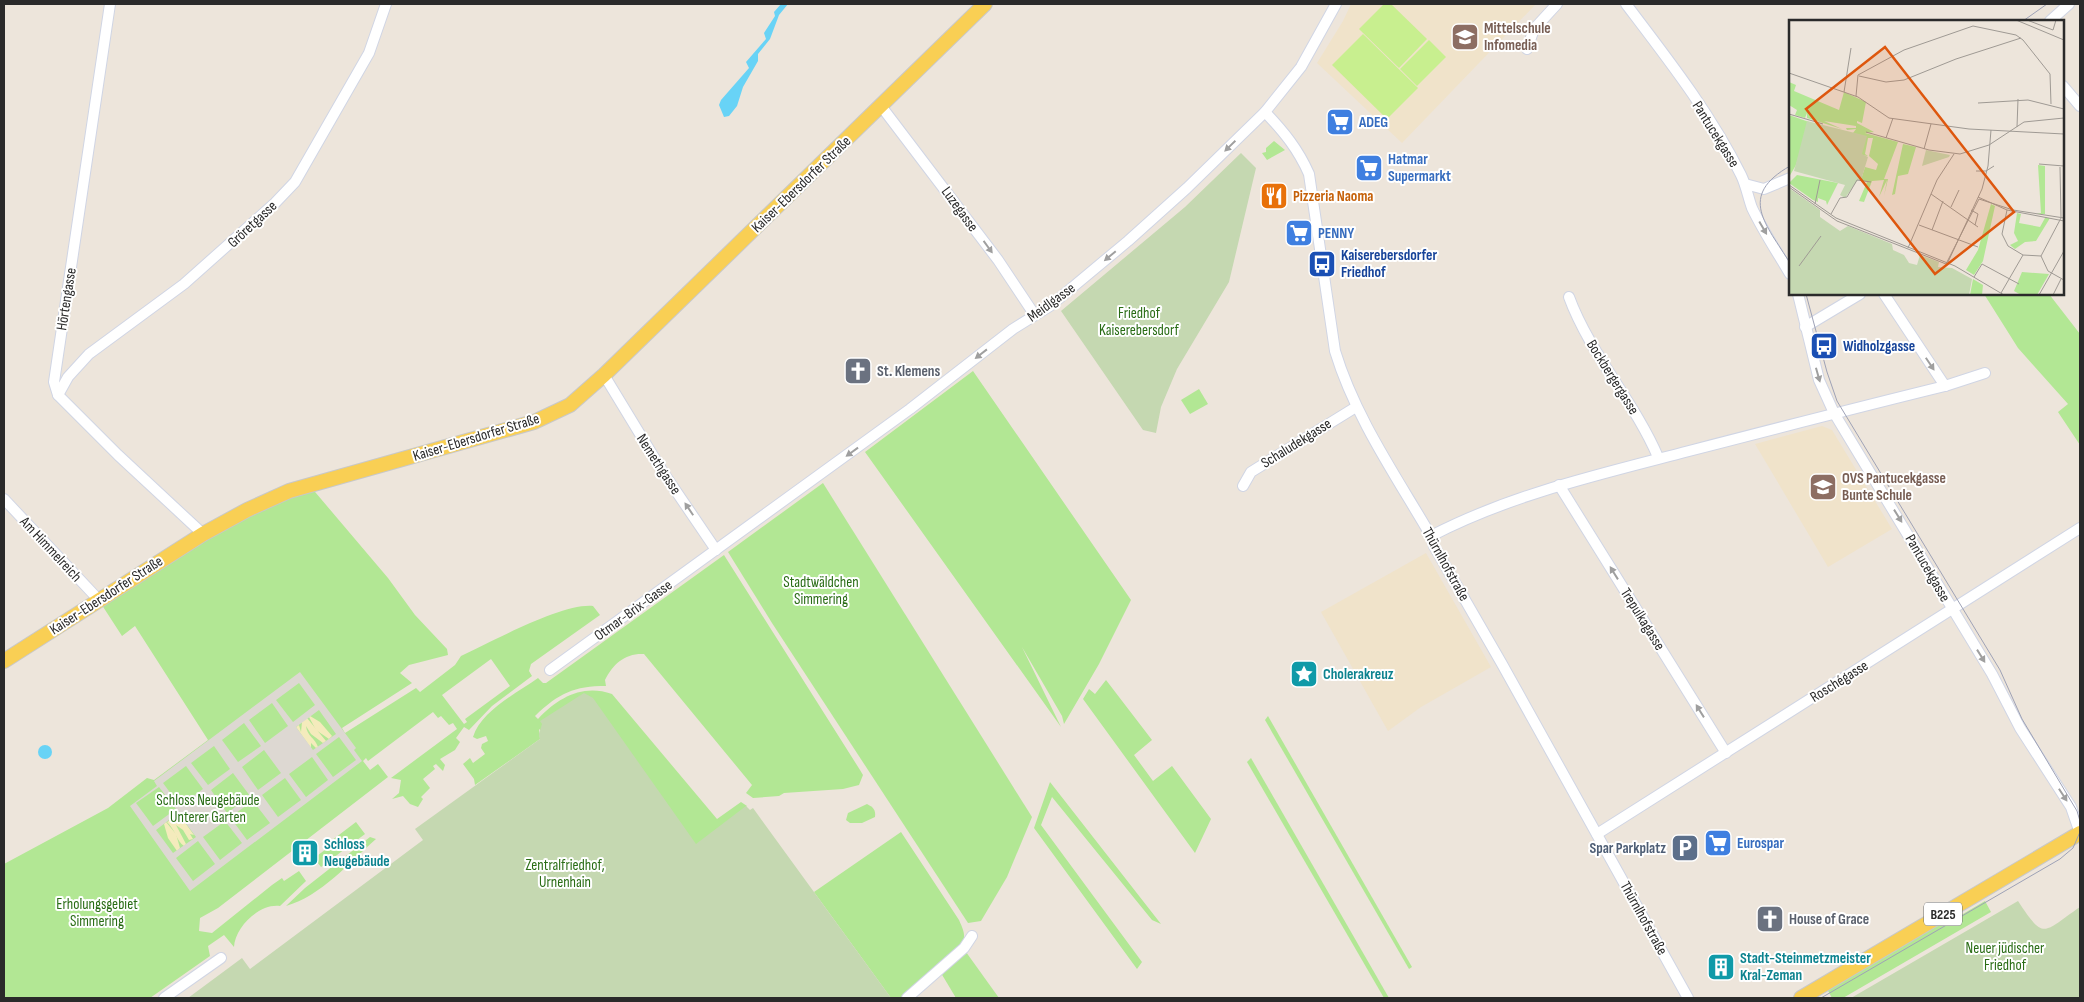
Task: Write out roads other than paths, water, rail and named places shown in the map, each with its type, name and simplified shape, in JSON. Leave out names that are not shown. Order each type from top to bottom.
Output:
[{"type":"main road","name":"Kaiser-Ebersdorfer Straße","points":[[4,661],[98,599],[203,534],[235,516],[289,491],[534,422],[570,405],[604,376],[985,4]]},
{"type":"main road","name":"B225","points":[[1801,998],[2080,833]]},
{"type":"street","name":"Hörtengasse","points":[[58,395],[54,382],[110,4]]},
{"type":"street","name":"Gröretgasse","points":[[58,395],[68,376],[89,354],[184,284],[275,203],[295,182],[369,53],[386,4]]},
{"type":"street","name":"Meidlgasse","points":[[716,550],[903,414],[1034,314],[1050,306],[1128,241],[1187,188],[1265,112],[1301,67],[1336,4]]},
{"type":"street","points":[[1526,49],[1534,28],[1557,4]]},
{"type":"street","name":"Pantucekgasse","points":[[1626,4],[1703,112],[1745,184],[1752,206],[1789,272]]},
{"type":"street","points":[[2051,20],[2069,4]]},
{"type":"street","points":[[2064,87],[2080,106]]},
{"type":"street","name":"Luzegasse","points":[[881,106],[918,151],[998,260],[1034,314]]},
{"type":"street","name":"Thürnlhofstraße","points":[[1265,112],[1291,140],[1309,174],[1335,351],[1343,378],[1356,406],[1431,536],[1434,546],[1688,998]]},
{"type":"street","points":[[1745,184],[1764,189],[1789,178]]},
{"type":"street","name":"Pantucekgasse","points":[[1798,295],[1822,388],[1834,413],[1992,674],[2020,728],[2070,807],[2080,833]]},
{"type":"street","points":[[1805,327],[1858,295]]},
{"type":"street","points":[[1885,295],[1945,386]]},
{"type":"street","name":"Bockbergergasse","points":[[1569,297],[1577,320],[1648,433],[1658,457]]},
{"type":"street","points":[[1431,536],[1511,500],[1559,485],[1658,457],[1945,386],[1985,373]]},
{"type":"street","name":"Nemethgasse","points":[[604,376],[664,472],[716,550]]},
{"type":"street","points":[[58,395],[118,456],[203,534]]},
{"type":"street","name":"Schaludekgasse","points":[[1243,486],[1250,472],[1356,406]]},
{"type":"street","name":"Trepulkagasse","points":[[1559,485],[1726,752]]},
{"type":"street","name":"Am Himmelreich","points":[[4,499],[98,599]]},
{"type":"street","name":"Roschégasse","points":[[1597,834],[2080,528]]},
{"type":"street","name":"Otmar-Brix-Gasse","points":[[550,670],[716,550]]},
{"type":"street","points":[[907,998],[964,948],[972,936]]},
{"type":"street","points":[[164,998],[221,958]]},
{"type":"water","points":[[781,4],[788,4],[779,15],[770,39],[758,54],[758,61],[743,87],[737,106],[729,116],[724,117],[719,105],[721,100],[749,68],[746,62],[766,39],[764,33],[775,16],[774,12]]},
{"type":"water","points":[[42,745],[48,745],[52,752],[48,759],[42,759],[38,755],[38,749]]},
{"type":"tram line","points":[[2024,20],[2047,4]]},
{"type":"tram line","points":[[1789,167],[1774,177],[1764,188],[1760,200],[1765,223],[1789,262]]},
{"type":"tram line","points":[[1806,295],[1827,372],[1837,401],[2000,670],[2022,719],[2077,811],[2080,821]]},
{"type":"tram line","points":[[1821,998],[2060,859],[2073,848],[2080,832]]},
{"type":"place","name":"Mittelschule Infomedia","points":[[1465,37]]},
{"type":"place","name":"ADEG","points":[[1340,122]]},
{"type":"place","name":"Hatmar Supermarkt","points":[[1369,168]]},
{"type":"place","name":"Pizzeria Naoma","points":[[1274,196]]},
{"type":"place","name":"PENNY","points":[[1299,233]]},
{"type":"place","name":"Kaiserebersdorfer Friedhof","points":[[1322,264]]},
{"type":"place","name":"Widholzgasse","points":[[1824,346]]},
{"type":"place","name":"St. Klemens","points":[[858,371]]},
{"type":"place","name":"OVS Pantucekgasse Bunte Schule","points":[[1823,487]]},
{"type":"place","name":"Cholerakreuz","points":[[1304,674]]},
{"type":"place","name":"Eurospar","points":[[1718,843]]},
{"type":"place","name":"Spar Parkplatz","points":[[1685,848]]},
{"type":"place","name":"Schloss Neugebäude","points":[[305,853]]},
{"type":"place","name":"House of Grace","points":[[1770,919]]},
{"type":"place","name":"Stadt-Steinmetzmeister Kral-Zeman","points":[[1721,967]]},
{"type":"park label","name":"Friedhof Kaiserebersdorf","points":[[1139,322]]},
{"type":"park label","name":"Stadtwäldchen Simmering","points":[[821,590]]},
{"type":"park label","name":"Schloss Neugebäude Unterer Garten","points":[[208,808]]},
{"type":"park label","name":"Zentralfriedhof, Urnenhain","points":[[565,874]]},
{"type":"park label","name":"Erholungsgebiet Simmering","points":[[97,912]]},
{"type":"park label","name":"Neuer jüdischer Friedhof","points":[[2005,956]]}]
